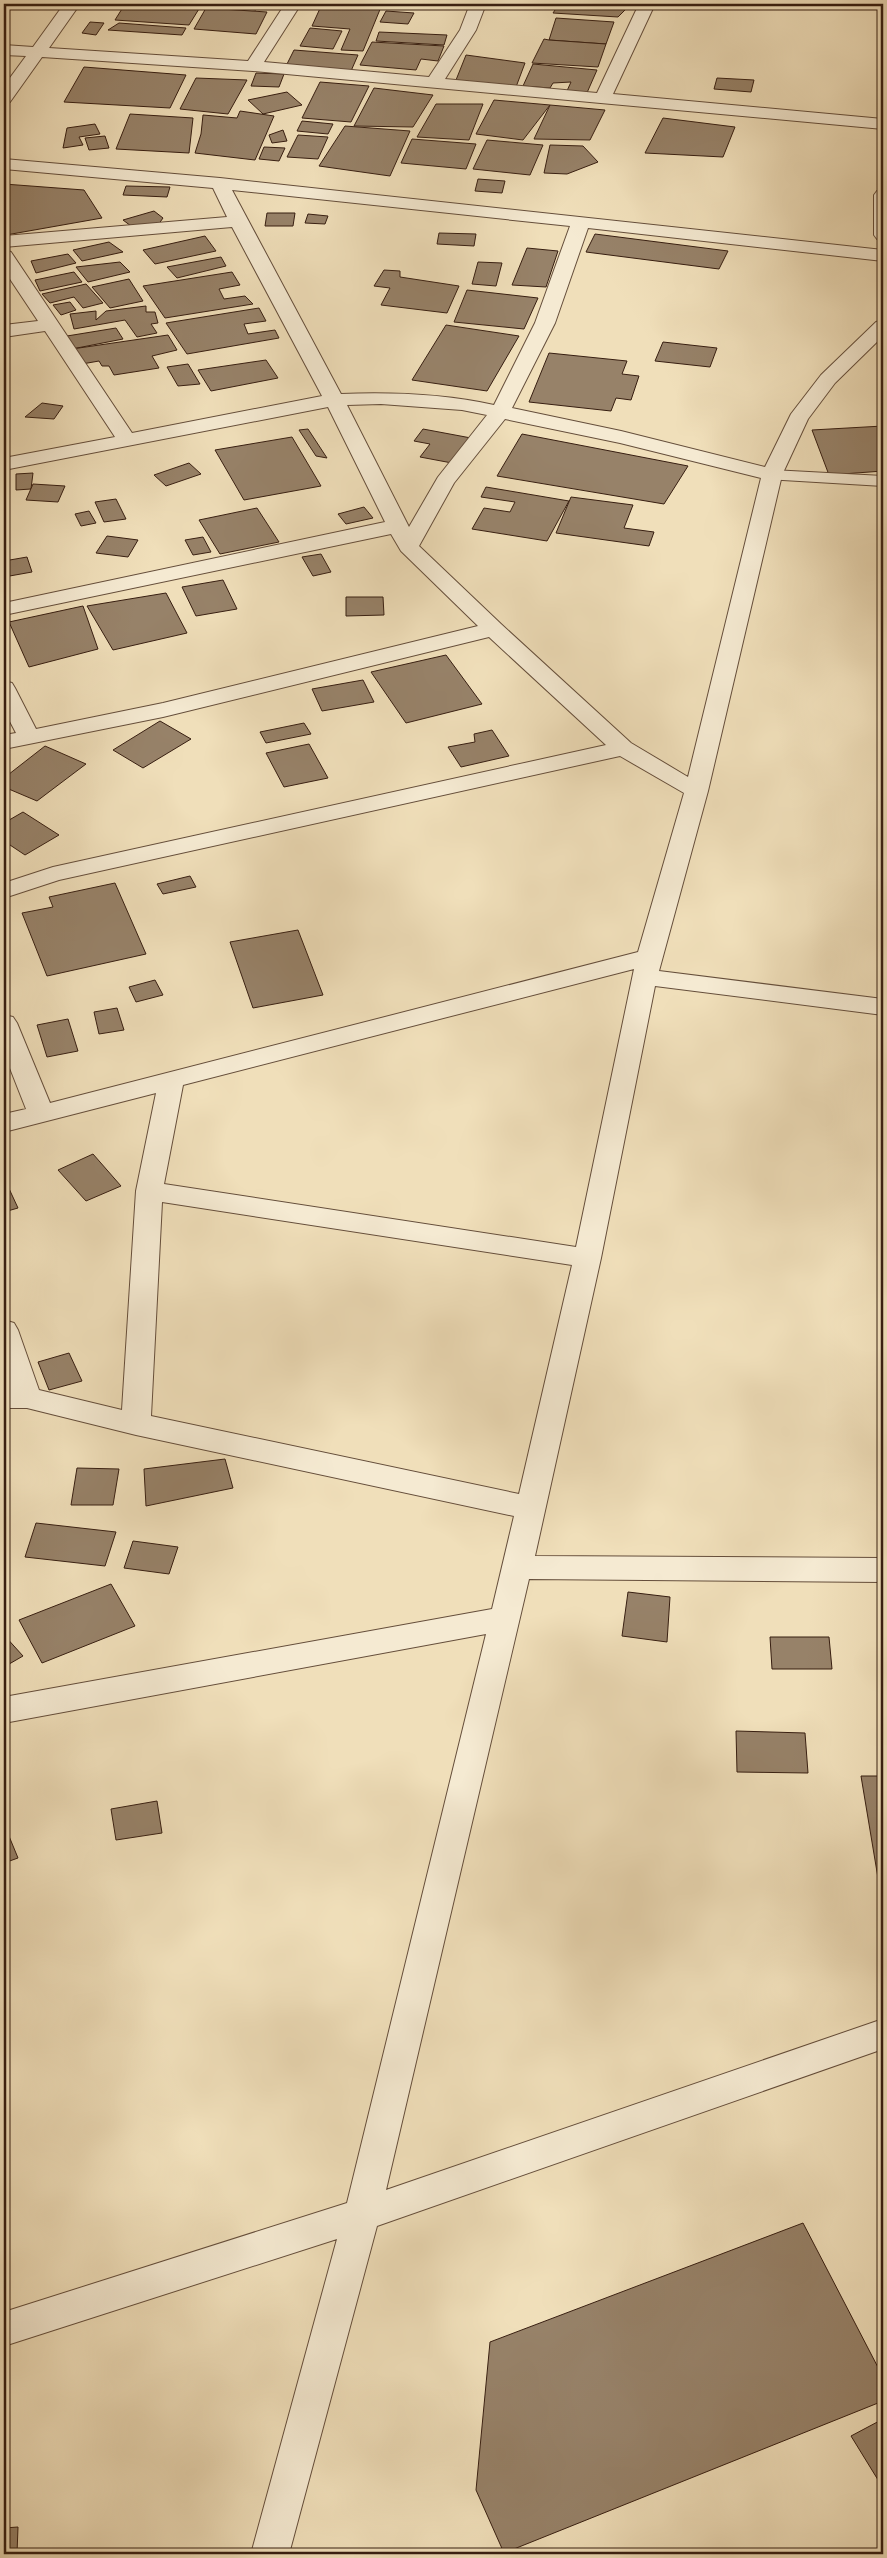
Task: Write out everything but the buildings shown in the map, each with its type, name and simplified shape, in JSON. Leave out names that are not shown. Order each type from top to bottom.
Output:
[{"type":"street","points":[[4,98],[72,4]]},
{"type":"street","points":[[253,66],[293,4]]},
{"type":"street","points":[[434,83],[468,30],[478,4]]},
{"type":"street","points":[[602,99],[647,4]]},
{"type":"street","points":[[4,50],[253,66],[883,124]]},
{"type":"street","points":[[4,164],[220,183],[883,255]]},
{"type":"street","points":[[220,183],[408,546],[493,629],[622,748],[696,791]]},
{"type":"street","points":[[883,195],[883,235]]},
{"type":"street","points":[[4,242],[238,221]]},
{"type":"street","points":[[408,546],[445,481],[501,411],[545,323],[581,222]]},
{"type":"street","points":[[4,256],[127,440]]},
{"type":"street","points":[[4,331],[50,325]]},
{"type":"street","points":[[270,2554],[362,2215],[517,1567],[588,1258],[647,967],[696,791],[772,475],[798,418],[828,380],[883,326]]},
{"type":"street","points":[[4,464],[334,400],[381,398],[462,404],[501,411],[621,437],[772,475]]},
{"type":"street","points":[[4,609],[398,526]]},
{"type":"street","points":[[4,742],[163,710],[493,629]]},
{"type":"street","points":[[4,688],[28,736]]},
{"type":"street","points":[[4,891],[53,874],[622,748]]},
{"type":"street","points":[[4,1122],[171,1080],[647,967],[883,1007]]},
{"type":"street","points":[[4,1023],[41,1113]]},
{"type":"street","points":[[136,1424],[149,1191],[171,1080]]},
{"type":"street","points":[[149,1191],[588,1258]]},
{"type":"street","points":[[4,1330],[15,1398],[530,1508]]},
{"type":"street","points":[[517,1567],[883,1570]]},
{"type":"street","points":[[4,1710],[504,1619]]},
{"type":"street","points":[[4,2329],[362,2215],[883,2034]]},
{"type":"lane","points":[[772,475],[883,480]]}]
